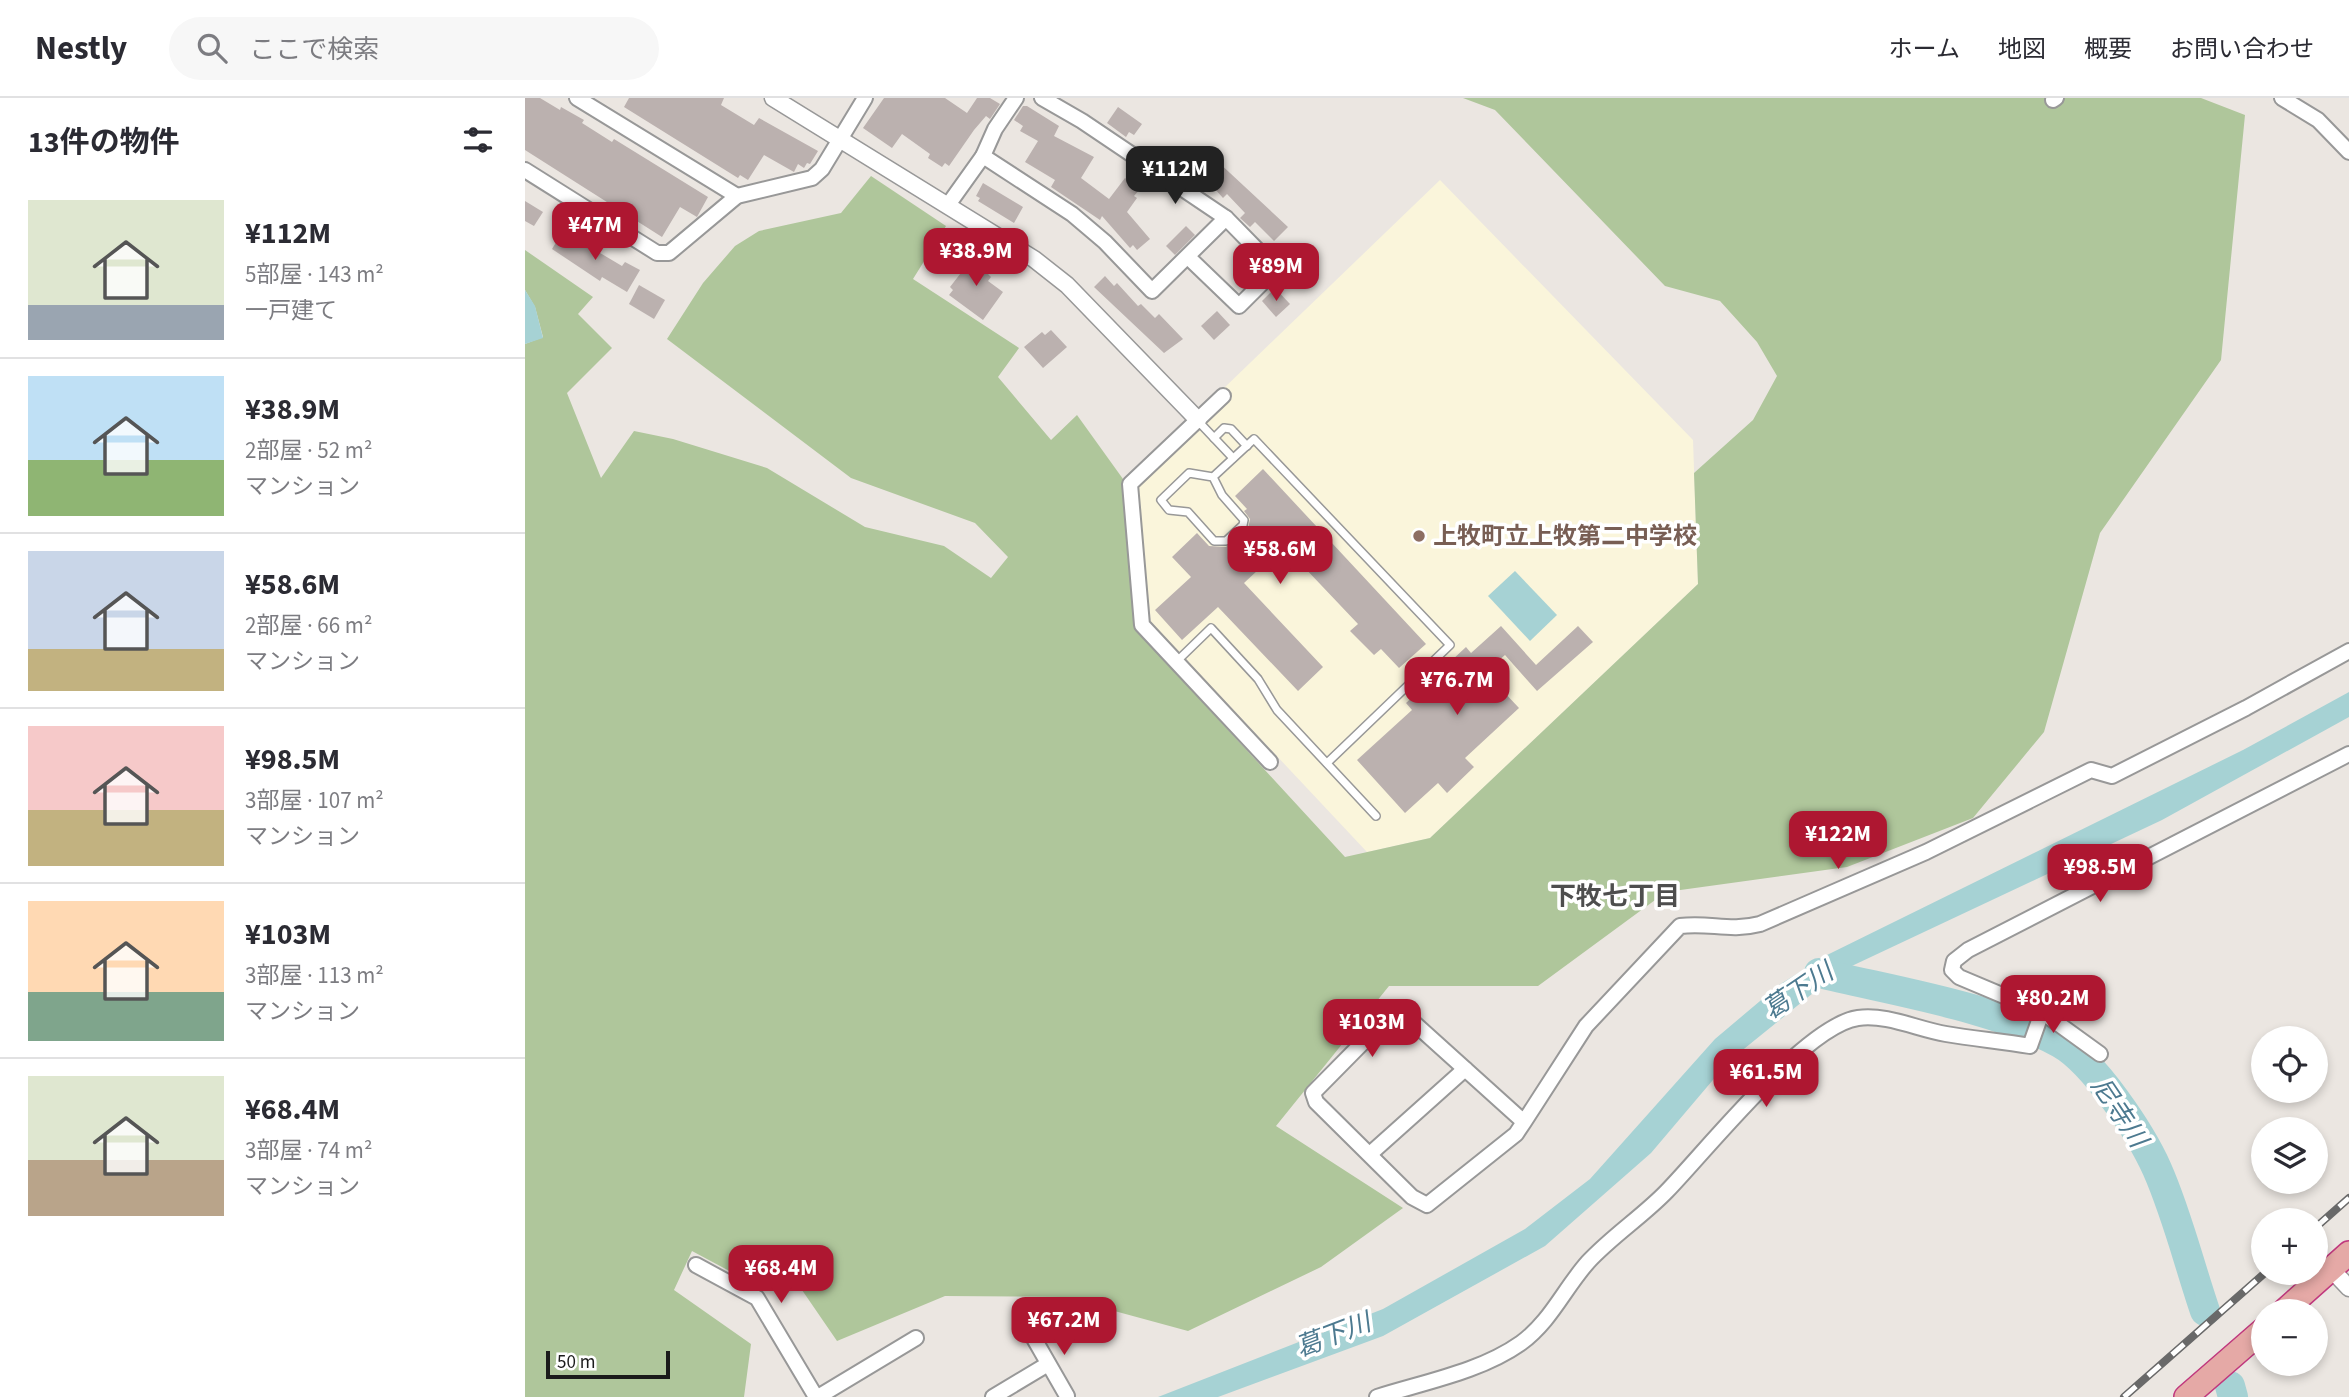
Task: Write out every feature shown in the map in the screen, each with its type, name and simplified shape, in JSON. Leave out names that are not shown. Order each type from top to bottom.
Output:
[{"type":"highway","points":[[2297,1299],[2349,1253]]},
{"type":"highway","points":[[2186,1397],[2251,1340]]},
{"type":"street","points":[[577,98],[737,196]]},
{"type":"street","points":[[773,98],[948,205],[1056,276],[1198,420]]},
{"type":"street","points":[[525,170],[657,253],[669,253],[737,196],[812,178],[822,169],[865,98]]},
{"type":"street","points":[[948,205],[983,156],[995,129],[1016,98]]},
{"type":"street","points":[[2282,98],[2318,120],[2349,152]]},
{"type":"street","points":[[1050,100],[1226,218],[1276,269],[1238,306],[1188,257]]},
{"type":"street","points":[[983,156],[1072,214],[1105,242],[1152,291],[1226,218]]},
{"type":"street","points":[[1223,396],[1130,484],[1142,625],[1270,762]]},
{"type":"street","points":[[1524,1122],[1403,1013],[1390,1015],[1313,1093],[1316,1102],[1412,1197],[1427,1205],[1516,1133],[1524,1122],[1586,1026],[1680,926],[1695,924],[1739,930],[1760,924],[1926,852],[2091,770],[2112,776],[2246,708],[2349,651]]},
{"type":"street","points":[[2100,1054],[2042,1012],[1959,976],[1952,970],[1954,961],[1968,950],[2349,754]]},
{"type":"street","points":[[1377,1397],[1494,1360],[1520,1343],[1554,1312],[1591,1259],[1668,1190],[1726,1123],[1839,1023],[1858,1017],[1880,1018],[1945,1034],[2030,1046],[2042,1012]]},
{"type":"street","points":[[1370,1154],[1465,1069]]},
{"type":"street","points":[[696,1265],[757,1298],[817,1397],[916,1338]]},
{"type":"street","points":[[2331,1269],[2349,1288]]},
{"type":"street","points":[[1032,1335],[1067,1396]]},
{"type":"street","points":[[993,1397],[1048,1364]]},
{"type":"lane","points":[[1198,420],[1233,458]]},
{"type":"lane","points":[[1214,438],[1224,428],[1231,429],[1247,446]]},
{"type":"lane","points":[[1213,477],[1254,439],[1450,645],[1327,763]]},
{"type":"lane","points":[[1189,473],[1213,477],[1222,495],[1244,520],[1243,525],[1220,542],[1214,541],[1188,512],[1169,510],[1161,500],[1189,473]]},
{"type":"lane","points":[[1176,662],[1211,628],[1258,679],[1277,710],[1376,816]]},
{"type":"shaded area","name":"上牧町立上牧第二中学校","points":[[1440,180],[1693,440],[1698,584],[1430,838],[1367,852],[1151,622],[1137,487],[1229,399],[1222,390]]},
{"type":"green space","points":[[1463,98],[2201,98],[2245,115],[2221,360],[2100,533],[2044,732],[1973,818],[1847,867],[1666,892],[1538,986],[1389,986],[1276,1126],[1403,1208],[1321,1267],[1188,1331],[1063,1297],[945,1296],[837,1341],[802,1290],[767,1258],[750,1282],[692,1251],[674,1290],[751,1344],[744,1397],[525,1397],[525,344],[543,337],[535,307],[525,290],[525,250],[593,297],[578,314],[612,348],[567,393],[601,478],[634,431],[673,439],[767,468],[865,527],[944,546],[991,578],[1008,557],[975,523],[851,478],[667,339],[703,283],[735,246],[759,231],[841,213],[871,176],[946,226],[913,279],[1019,348],[998,377],[1051,440],[1077,415],[1123,479],[1138,632],[1345,857],[1430,838],[1698,584],[1694,473],[1753,420],[1777,376],[1757,342],[1720,301],[1665,286],[1495,110]]},
{"type":"water","points":[[525,290],[535,306],[543,338],[525,344]]},
{"type":"water","points":[[1515,571],[1557,615],[1530,641],[1488,596]]},
{"type":"water","name":"葛下川","points":[[2349,692],[2349,717],[2162,820],[1839,972],[1729,1061],[1651,1153],[1545,1246],[1383,1336],[1218,1397],[1158,1397],[1383,1309],[1525,1229],[1590,1179],[1715,1039],[1779,985],[1827,955],[2243,750]]},
{"type":"building","points":[[525,98],[540,98],[560,110],[561,107],[584,120],[582,123],[612,142],[614,139],[708,197],[697,217],[680,207],[662,237],[525,150]]},
{"type":"building","points":[[629,98],[724,98],[721,105],[754,125],[759,118],[818,151],[810,164],[807,163],[804,168],[798,164],[794,172],[764,155],[748,180],[740,175],[738,178],[624,107]]},
{"type":"building","points":[[884,98],[945,98],[967,113],[977,98],[990,98],[1000,104],[990,119],[986,116],[974,130],[949,166],[945,163],[942,167],[928,158],[930,154],[902,134],[892,148],[863,128]]},
{"type":"building","points":[[1023,106],[1059,126],[1054,136],[1094,157],[1081,178],[1109,199],[1125,178],[1140,189],[1127,212],[1150,239],[1137,250],[1133,245],[1130,248],[1102,216],[1100,220],[1051,187],[1055,180],[1025,162],[1038,141],[1020,131],[1023,126],[1014,120]]},
{"type":"building","points":[[1118,107],[1142,124],[1134,135],[1129,132],[1126,137],[1107,123]]},
{"type":"building","points":[[1192,152],[1211,166],[1216,160],[1288,227],[1274,241],[1255,222],[1250,227],[1240,218],[1245,213],[1227,194],[1223,198],[1214,188],[1210,192],[1181,166]]},
{"type":"building","points":[[983,183],[1023,207],[1014,223],[978,201],[980,198],[976,196]]},
{"type":"building","points":[[525,201],[543,212],[534,226],[525,221]]},
{"type":"building","points":[[1186,226],[1195,235],[1175,255],[1166,246]]},
{"type":"building","points":[[563,231],[622,266],[625,262],[640,270],[627,292],[602,277],[600,281],[552,249]]},
{"type":"building","points":[[984,255],[996,263],[988,274],[991,277],[988,281],[1003,292],[983,320],[949,295],[953,290],[950,287],[971,260],[977,265]]},
{"type":"building","points":[[1105,276],[1114,286],[1117,283],[1138,306],[1141,304],[1155,318],[1159,314],[1183,339],[1164,353],[1094,287]]},
{"type":"building","points":[[639,285],[665,300],[654,319],[629,304]]},
{"type":"building","points":[[1275,288],[1290,304],[1276,317],[1262,301]]},
{"type":"building","points":[[1217,311],[1230,325],[1214,340],[1201,326]]},
{"type":"building","points":[[1051,330],[1067,347],[1043,368],[1024,347],[1042,332],[1045,335]]},
{"type":"building","points":[[1263,469],[1426,644],[1399,668],[1381,649],[1374,655],[1350,631],[1358,624],[1284,546],[1244,583],[1323,667],[1298,691],[1218,607],[1182,640],[1155,610],[1191,577],[1172,557],[1197,533],[1209,546],[1226,547],[1248,529],[1250,519],[1244,511],[1247,509],[1235,496]]},
{"type":"building","points":[[1501,626],[1536,665],[1578,626],[1593,642],[1537,691],[1505,655],[1485,672],[1519,708],[1465,758],[1474,767],[1447,793],[1438,783],[1405,813],[1357,760],[1412,710],[1406,703],[1466,647],[1471,653]]},
{"type":"waterway","name":"尼寺川","points":[[1819,973],[2005,1019],[2034,1030],[2073,1052],[2115,1100],[2150,1154],[2171,1204],[2205,1311]]},
{"type":"waterway","name":"尼寺川","points":[[2230,1386],[2233,1397]]},
{"type":"railway","points":[[2328,1217],[2349,1198]]},
{"type":"railway","points":[[2124,1397],[2251,1285]]},
{"type":"place","name":"上牧町立上牧第二中学校","points":[[1419,536]]},
{"type":"district","name":"下牧七丁目","points":[[1615,896]]}]
